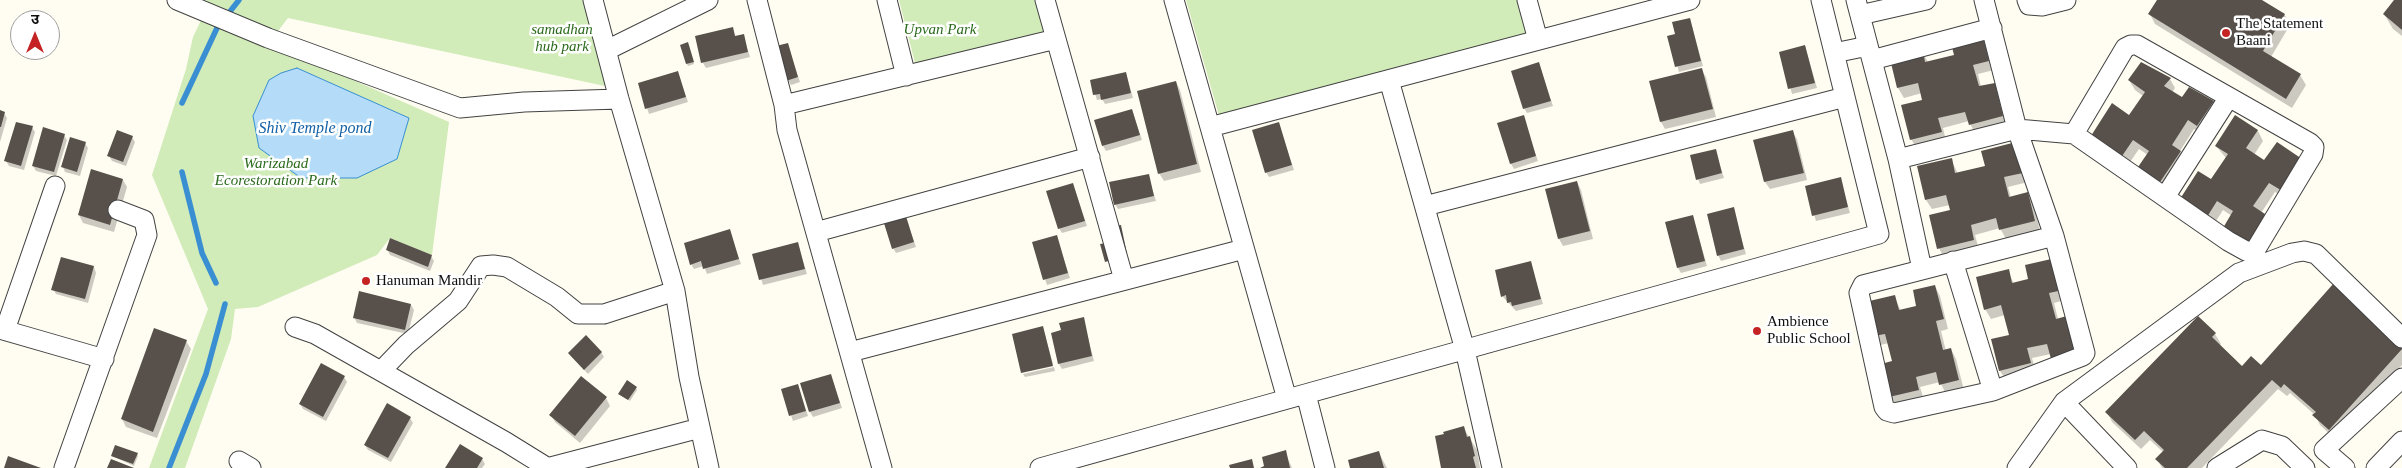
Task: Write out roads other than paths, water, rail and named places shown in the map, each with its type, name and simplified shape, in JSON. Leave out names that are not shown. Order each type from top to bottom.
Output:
[{"type":"street","points":[[177,0],[268,38],[460,108],[524,102],[619,99]]},
{"type":"street","points":[[593,0],[619,99],[675,291],[688,376],[710,468]]},
{"type":"street","points":[[607,50],[708,0]]},
{"type":"street","points":[[757,0],[784,105],[787,130],[882,468]]},
{"type":"street","points":[[887,0],[906,76]]},
{"type":"street","points":[[1045,0],[1124,280]]},
{"type":"street","points":[[1174,0],[1287,399]]},
{"type":"street","points":[[1527,0],[1538,40]]},
{"type":"street","points":[[1210,127],[1538,40],[1661,4],[1690,0]]},
{"type":"street","points":[[1040,468],[1096,460],[1287,399],[1878,234],[1820,0]]},
{"type":"street","points":[[1922,269],[1898,159],[1858,8],[1926,0]]},
{"type":"street","points":[[1984,0],[2018,129],[2054,236],[2086,353],[1993,391],[1894,414],[1884,407],[1859,288],[1863,285],[1953,260],[2054,236]]},
{"type":"street","points":[[2027,0],[2029,5],[2042,6],[2066,0]]},
{"type":"street","points":[[1834,53],[1870,53],[1992,28]]},
{"type":"street","points":[[784,105],[1056,38]]},
{"type":"street","points":[[1898,159],[2018,129],[2074,134],[2228,241],[2246,251],[2256,249],[2313,154],[2314,147],[2137,45],[2130,45],[2125,48],[2074,134]]},
{"type":"street","points":[[1389,80],[1465,350],[1492,468]]},
{"type":"street","points":[[1425,206],[1844,97]]},
{"type":"street","points":[[2165,197],[2229,97]]},
{"type":"street","points":[[816,232],[1090,157]]},
{"type":"street","points":[[55,186],[2,330],[104,359]]},
{"type":"street","points":[[64,468],[147,236],[144,220],[118,210]]},
{"type":"street","points":[[850,352],[1244,249]]},
{"type":"street","points":[[2016,468],[2064,402],[2239,273],[2292,253],[2304,251],[2316,254],[2402,338]]},
{"type":"street","points":[[1953,260],[1993,391]]},
{"type":"street","points":[[382,371],[406,345],[458,302],[481,266],[508,267],[557,298],[578,314],[604,314],[675,291]]},
{"type":"street","points":[[295,327],[315,334],[382,371],[548,468],[700,428]]},
{"type":"street","points":[[2345,468],[2324,450],[2402,378]]},
{"type":"street","points":[[1306,394],[1326,468]]},
{"type":"street","points":[[2064,402],[2127,468]]},
{"type":"street","points":[[2217,468],[2262,440],[2282,446],[2305,468]]},
{"type":"street","points":[[2376,468],[2402,442]]},
{"type":"water","name":"Shiv Temple pond","points":[[297,68],[409,118],[397,159],[357,178],[301,178],[259,148],[253,116],[269,80],[281,73]]},
{"type":"waterway","points":[[182,103],[217,28],[239,0]]},
{"type":"waterway","points":[[182,172],[202,253],[216,283]]},
{"type":"waterway","points":[[169,468],[206,374],[225,304]]},
{"type":"place","name":"The Statement Baani","points":[[2226,33]]},
{"type":"place","name":"Hanuman Mandir","points":[[366,281]]},
{"type":"place","name":"Ambience Public School","points":[[1757,331]]},
{"type":"park label","name":"Upvan Park","points":[[940,30]]},
{"type":"park label","name":"samadhan hub park","points":[[562,38]]},
{"type":"park label","name":"Warizabad Ecorestoration Park","points":[[276,172]]}]
